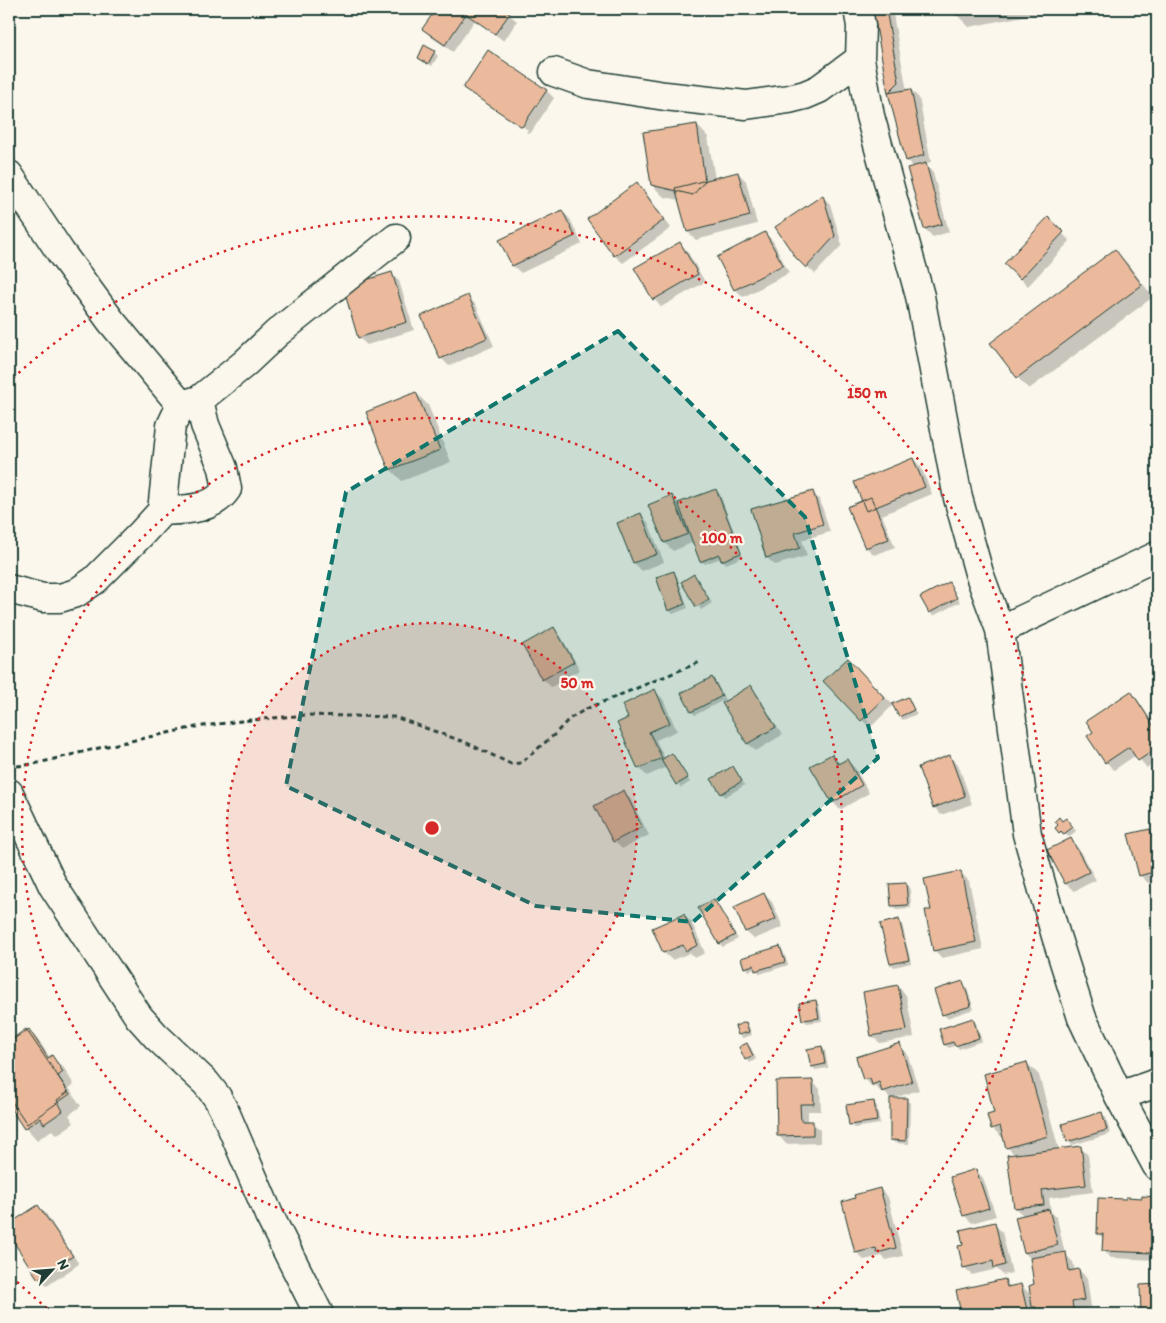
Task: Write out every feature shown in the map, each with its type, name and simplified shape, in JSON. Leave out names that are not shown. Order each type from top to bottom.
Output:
[{"type":"street","points":[[858,9],[861,26],[860,59],[870,116],[920,296],[958,498],[979,573],[1000,630],[1027,834],[1082,1018],[1157,1166]]},
{"type":"street","points":[[554,72],[588,84],[665,96],[746,105],[789,99],[819,90],[860,59]]},
{"type":"street","points":[[9,175],[61,253],[111,321],[190,402],[205,425],[222,468],[227,489],[221,498],[207,505],[183,510],[162,511]]},
{"type":"street","points":[[9,589],[43,598],[60,598],[76,594],[95,580],[162,511],[171,426],[190,402],[244,364],[277,333],[396,238]]},
{"type":"street","points":[[1000,630],[1157,556]]},
{"type":"street","points":[[9,793],[53,886],[139,1017],[156,1036],[206,1083],[217,1097],[269,1215],[319,1314]]},
{"type":"street","points":[[1120,1096],[1157,1083]]},
{"type":"path","points":[[9,766],[34,764],[106,746],[196,727],[306,715],[395,718],[474,746],[512,764],[521,763],[555,734],[569,719],[586,708],[700,662]]},
{"type":"highlighted area","points":[[618,331],[805,517],[878,758],[693,922],[536,906],[286,786],[346,492]]},
{"type":"building","points":[[436,9],[504,9],[510,13],[495,34],[466,14],[445,45],[422,29]]},
{"type":"building","points":[[873,9],[886,9],[899,82],[888,93]]},
{"type":"building","points":[[955,9],[989,9],[956,15]]},
{"type":"building","points":[[424,45],[435,51],[428,64],[418,58]]},
{"type":"building","points":[[488,50],[547,90],[522,127],[463,88]]},
{"type":"building","points":[[911,89],[924,155],[906,161],[888,93]]},
{"type":"building","points":[[697,124],[705,181],[693,195],[651,185],[643,132]]},
{"type":"building","points":[[926,163],[942,224],[924,229],[907,168]]},
{"type":"building","points":[[738,172],[750,216],[687,232],[675,188]]},
{"type":"building","points":[[637,182],[664,220],[614,256],[587,219]]},
{"type":"building","points":[[823,195],[835,236],[806,268],[796,258],[775,227]]},
{"type":"building","points":[[562,210],[575,236],[512,266],[499,240]]},
{"type":"building","points":[[1048,217],[1064,232],[1020,279],[1004,264]]},
{"type":"building","points":[[765,232],[783,265],[734,290],[717,257]]},
{"type":"building","points":[[680,242],[698,274],[653,300],[634,268]]},
{"type":"building","points":[[1115,249],[1142,285],[1017,378],[990,343]]},
{"type":"building","points":[[392,272],[407,322],[358,338],[343,287]]},
{"type":"building","points":[[468,295],[487,338],[440,359],[421,316]]},
{"type":"building","points":[[416,392],[440,450],[389,470],[366,412]]},
{"type":"building","points":[[913,458],[925,487],[866,511],[854,482]]},
{"type":"building","points":[[716,489],[741,553],[721,561],[719,554],[700,562],[678,503]]},
{"type":"building","points":[[813,491],[823,524],[795,533],[800,548],[766,558],[751,509]]},
{"type":"building","points":[[672,495],[688,534],[664,543],[648,505]]},
{"type":"building","points":[[871,497],[889,539],[865,548],[847,507]]},
{"type":"building","points":[[641,513],[657,554],[633,563],[617,523]]},
{"type":"building","points":[[674,571],[685,604],[668,611],[656,577]]},
{"type":"building","points":[[694,574],[709,599],[696,607],[681,582]]},
{"type":"building","points":[[949,582],[957,598],[929,613],[920,597]]},
{"type":"building","points":[[554,627],[574,662],[542,680],[522,645]]},
{"type":"building","points":[[848,658],[885,698],[861,721],[823,681]]},
{"type":"building","points":[[712,677],[722,696],[691,712],[681,693]]},
{"type":"building","points":[[751,685],[776,727],[747,744],[722,703]]},
{"type":"building","points":[[655,689],[670,723],[649,732],[662,758],[638,769],[617,723],[628,718],[622,705]]},
{"type":"building","points":[[1131,691],[1157,731],[1157,748],[1138,761],[1129,747],[1105,763],[1087,736],[1093,732],[1086,721]]},
{"type":"building","points":[[908,697],[914,710],[899,717],[892,704]]},
{"type":"building","points":[[672,753],[688,778],[676,785],[661,760]]},
{"type":"building","points":[[832,754],[838,764],[847,759],[862,785],[832,803],[810,766]]},
{"type":"building","points":[[950,755],[965,796],[933,808],[918,767]]},
{"type":"building","points":[[733,766],[742,781],[721,794],[711,779]]},
{"type":"building","points":[[624,790],[642,827],[613,842],[594,806]]},
{"type":"building","points":[[1059,817],[1062,821],[1066,818],[1073,827],[1064,834],[1061,831],[1059,833],[1055,828],[1058,825],[1055,821]]},
{"type":"building","points":[[1150,829],[1157,858],[1157,871],[1139,876],[1128,834]]},
{"type":"building","points":[[1071,838],[1089,872],[1065,884],[1047,850]]},
{"type":"building","points":[[961,871],[976,942],[933,951],[925,910],[931,910],[924,879]]},
{"type":"building","points":[[906,883],[908,905],[891,906],[889,884]]},
{"type":"building","points":[[764,893],[776,919],[745,932],[734,907]]},
{"type":"building","points":[[714,899],[735,935],[719,944],[698,908]]},
{"type":"building","points":[[684,914],[698,945],[686,951],[683,945],[663,953],[652,928]]},
{"type":"building","points":[[899,919],[909,960],[890,964],[880,924]]},
{"type":"building","points":[[780,946],[785,962],[755,971],[754,965],[744,968],[741,958]]},
{"type":"building","points":[[963,981],[971,1006],[942,1015],[934,990]]},
{"type":"building","points":[[898,985],[907,1030],[871,1036],[863,992]]},
{"type":"building","points":[[816,1000],[819,1018],[802,1020],[799,1003]]},
{"type":"building","points":[[973,1018],[979,1038],[955,1046],[953,1042],[944,1045],[939,1029]]},
{"type":"building","points":[[746,1022],[749,1032],[738,1035],[735,1026]]},
{"type":"building","points":[[26,1029],[70,1094],[27,1124],[9,1100],[9,1041]]},
{"type":"building","points":[[29,1029],[48,1058],[52,1055],[63,1072],[58,1076],[68,1092],[57,1100],[63,1111],[44,1124],[40,1118],[24,1129],[9,1106],[9,1052],[12,1050],[9,1042]]},
{"type":"building","points":[[747,1043],[753,1056],[745,1060],[739,1047]]},
{"type":"building","points":[[900,1043],[912,1082],[882,1092],[879,1082],[872,1085],[870,1078],[863,1080],[856,1057]]},
{"type":"building","points":[[822,1046],[825,1064],[811,1067],[807,1049]]},
{"type":"building","points":[[1027,1062],[1048,1136],[1006,1148],[1000,1126],[991,1129],[987,1115],[994,1113],[984,1074]]},
{"type":"building","points":[[813,1080],[814,1104],[800,1104],[801,1121],[813,1121],[813,1135],[777,1136],[776,1081]]},
{"type":"building","points":[[890,1098],[907,1098],[906,1141],[890,1140]]},
{"type":"building","points":[[874,1101],[877,1121],[849,1125],[846,1105]]},
{"type":"building","points":[[1102,1112],[1107,1130],[1067,1142],[1062,1124]]},
{"type":"building","points":[[1081,1146],[1086,1185],[1042,1190],[1044,1205],[1014,1208],[1007,1155]]},
{"type":"building","points":[[976,1169],[989,1208],[963,1216],[950,1177]]},
{"type":"building","points":[[880,1188],[896,1248],[877,1253],[876,1248],[855,1253],[842,1202],[855,1198],[854,1195]]},
{"type":"building","points":[[1142,1196],[1157,1197],[1155,1253],[1102,1251],[1103,1234],[1097,1234],[1098,1198],[1126,1199],[1126,1197],[1142,1198]]},
{"type":"building","points":[[38,1205],[73,1256],[38,1279],[9,1235],[9,1224]]},
{"type":"building","points":[[1049,1209],[1058,1245],[1024,1253],[1015,1217]]},
{"type":"building","points":[[995,1222],[1005,1265],[994,1268],[993,1261],[963,1268],[958,1246],[963,1245],[960,1230]]},
{"type":"building","points":[[1066,1252],[1069,1271],[1079,1269],[1084,1300],[1072,1302],[1074,1314],[1037,1314],[1036,1307],[1032,1307],[1029,1286],[1034,1284],[1030,1258]]},
{"type":"building","points":[[1005,1279],[1007,1287],[1021,1284],[1028,1314],[961,1314],[956,1290]]},
{"type":"building","points":[[1157,1284],[1157,1314],[1141,1314],[1140,1285]]},
{"type":"building","points":[[1107,1309],[1107,1314],[1089,1314],[1088,1311]]}]
